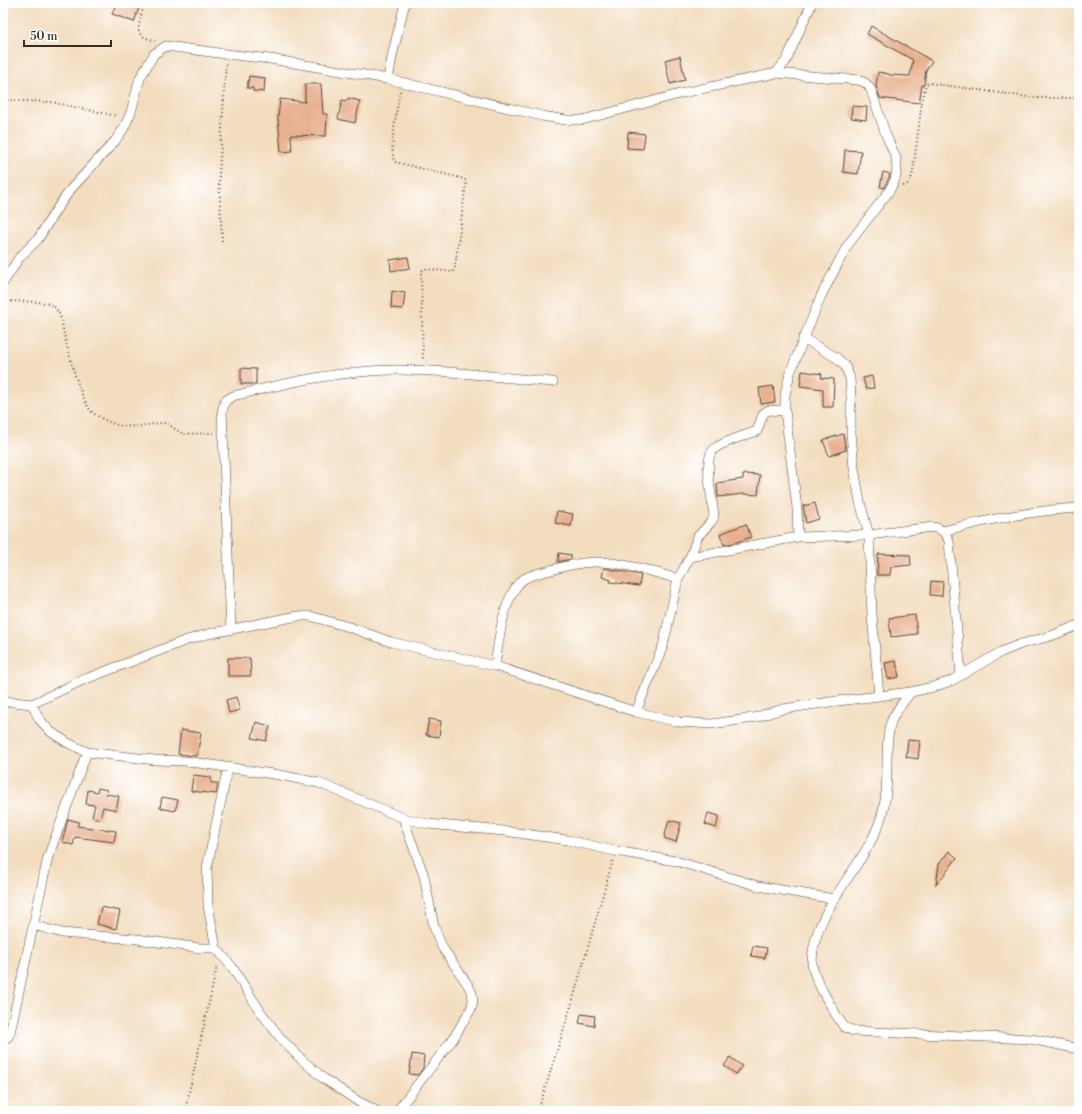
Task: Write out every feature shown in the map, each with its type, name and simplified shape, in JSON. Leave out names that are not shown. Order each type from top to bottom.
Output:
[{"type":"street","points":[[388,79],[405,3]]},
{"type":"street","points":[[776,73],[786,61],[812,3]]},
{"type":"street","points":[[3,283],[19,258],[38,239],[71,189],[115,141],[128,119],[140,78],[154,54],[166,46],[177,46],[226,54],[270,58],[388,79],[542,116],[566,120],[582,120],[687,92],[776,73],[858,80],[868,85],[871,90],[886,135],[896,158],[897,169],[895,180],[889,191],[847,246],[824,290],[786,385],[785,410],[797,508],[798,537]]},
{"type":"street","points":[[804,338],[837,358],[845,366],[850,378],[851,433],[854,468],[860,502],[869,534],[872,614],[879,696]]},
{"type":"street","points":[[231,629],[222,412],[225,401],[233,396],[289,382],[360,372],[423,370],[553,382]]},
{"type":"street","points":[[636,712],[663,646],[678,579],[690,557],[698,536],[712,521],[714,516],[708,466],[711,452],[715,448],[758,431],[763,414],[768,410],[785,410]]},
{"type":"street","points":[[943,531],[993,519],[1022,514],[1079,508]]},
{"type":"street","points":[[690,557],[798,537],[869,534],[933,527],[943,531],[947,535],[949,541],[961,675]]},
{"type":"street","points":[[495,666],[503,619],[509,600],[518,584],[527,577],[554,569],[596,562],[646,570],[678,579]]},
{"type":"street","points":[[3,701],[32,704],[83,680],[201,636],[298,616],[310,616],[349,627],[391,642],[495,666],[636,712],[679,722],[712,724],[745,719],[783,709],[911,692],[933,687],[951,681],[1001,652],[1079,625]]},
{"type":"street","points":[[911,692],[891,720],[888,731],[886,796],[881,819],[874,838],[834,899],[818,929],[812,962],[814,972],[844,1027],[854,1030],[1031,1040],[1079,1049]]},
{"type":"street","points":[[32,704],[39,719],[51,732],[87,752],[155,760],[185,761],[280,775],[319,783],[403,818],[428,824],[559,838],[615,851],[676,861],[758,886],[797,894],[834,899]]},
{"type":"street","points":[[3,1040],[8,1037],[10,1033],[48,857],[87,752]]},
{"type":"street","points":[[228,767],[208,868],[208,906],[218,950],[232,967],[260,1011],[282,1040],[323,1078],[359,1102],[377,1111]]},
{"type":"street","points":[[397,1111],[453,1039],[471,1009],[473,1001],[472,993],[468,985],[442,947],[434,928],[424,876],[403,818]]},
{"type":"street","points":[[33,925],[62,933],[137,939],[218,950]]},
{"type":"path","points":[[145,3],[139,24],[139,31],[141,34],[166,46]]},
{"type":"path","points":[[222,241],[219,176],[226,54]]},
{"type":"path","points":[[402,82],[396,110],[392,150],[395,162],[461,178],[465,180],[466,183],[453,272],[426,269],[421,272],[423,370]]},
{"type":"path","points":[[889,191],[908,184],[911,181],[922,101],[926,84],[929,83],[1035,98],[1079,98]]},
{"type":"path","points":[[3,100],[52,102],[128,119]]},
{"type":"path","points":[[3,301],[46,302],[53,306],[59,313],[85,400],[93,413],[104,420],[118,425],[166,423],[182,434],[223,433]]},
{"type":"path","points":[[538,1111],[571,1006],[615,851]]},
{"type":"path","points":[[185,1111],[218,950]]},
{"type":"path","points":[[3,1040],[3,1071]]},
{"type":"building","points":[[116,3],[123,3],[139,8],[134,22],[112,14]]},
{"type":"building","points":[[871,26],[932,61],[926,70],[919,103],[880,98],[876,86],[878,72],[889,75],[910,76],[913,60],[867,34]]},
{"type":"building","points":[[680,56],[685,80],[670,84],[665,60]]},
{"type":"building","points":[[249,76],[265,78],[264,92],[253,91],[253,88],[247,88]]},
{"type":"building","points":[[305,84],[321,84],[323,114],[327,114],[326,136],[291,135],[292,151],[281,152],[278,118],[280,99],[305,102]]},
{"type":"building","points":[[348,98],[360,101],[355,123],[338,119],[342,100],[347,101]]},
{"type":"building","points":[[852,106],[867,107],[866,120],[851,118]]},
{"type":"building","points":[[628,132],[645,134],[643,149],[627,148]]},
{"type":"building","points":[[845,150],[861,151],[858,174],[843,172]]},
{"type":"building","points":[[883,172],[890,174],[884,188],[880,187]]},
{"type":"building","points":[[408,257],[410,268],[391,271],[390,260]]},
{"type":"building","points":[[392,291],[405,293],[403,309],[391,308]]},
{"type":"building","points":[[241,368],[256,369],[256,384],[241,384]]},
{"type":"building","points":[[802,371],[822,374],[821,378],[834,379],[833,407],[823,407],[823,389],[800,386]]},
{"type":"building","points":[[872,376],[874,388],[866,389],[863,378]]},
{"type":"building","points":[[773,386],[775,402],[761,404],[759,388]]},
{"type":"building","points":[[843,434],[846,450],[829,456],[823,440]]},
{"type":"building","points":[[743,475],[760,475],[758,495],[743,494],[718,497],[717,483],[743,479]]},
{"type":"building","points":[[815,503],[819,519],[806,523],[803,506]]},
{"type":"building","points":[[557,511],[573,514],[571,526],[555,523]]},
{"type":"building","points":[[746,524],[751,537],[724,545],[720,534]]},
{"type":"building","points":[[559,553],[571,555],[571,559],[558,562]]},
{"type":"building","points":[[878,554],[910,555],[911,565],[891,567],[890,575],[877,575]]},
{"type":"building","points":[[604,568],[641,575],[639,586],[610,582],[611,580],[602,577]]},
{"type":"building","points":[[931,581],[943,582],[942,596],[930,595]]},
{"type":"building","points":[[915,615],[917,634],[891,637],[889,618]]},
{"type":"building","points":[[228,658],[250,658],[251,676],[228,676]]},
{"type":"building","points":[[896,661],[899,677],[888,679],[885,663]]},
{"type":"building","points":[[236,697],[240,710],[229,713],[226,700]]},
{"type":"building","points":[[429,719],[441,721],[439,737],[426,735]]},
{"type":"building","points":[[256,722],[270,726],[266,741],[252,738]]},
{"type":"building","points":[[181,730],[201,733],[197,756],[178,754]]},
{"type":"building","points":[[908,740],[920,741],[918,759],[906,757]]},
{"type":"building","points":[[193,775],[211,777],[211,783],[218,783],[216,794],[191,791]]},
{"type":"building","points":[[98,788],[107,790],[106,794],[119,796],[116,810],[103,807],[100,819],[92,817],[95,805],[86,804],[88,790],[97,792]]},
{"type":"building","points":[[162,797],[178,800],[175,811],[160,808]]},
{"type":"building","points":[[708,813],[719,816],[716,828],[705,824]]},
{"type":"building","points":[[68,819],[79,822],[77,826],[116,831],[114,842],[75,837],[73,845],[62,842]]},
{"type":"building","points":[[669,820],[681,823],[676,842],[664,838]]},
{"type":"building","points":[[949,851],[957,858],[936,885],[939,864]]},
{"type":"building","points":[[101,907],[120,911],[116,929],[97,924]]},
{"type":"building","points":[[753,946],[767,948],[765,958],[751,956]]},
{"type":"building","points":[[581,1014],[595,1016],[594,1026],[579,1023]]},
{"type":"building","points":[[412,1054],[424,1056],[423,1068],[418,1075],[409,1074]]},
{"type":"building","points":[[730,1057],[742,1066],[736,1074],[724,1066]]}]
